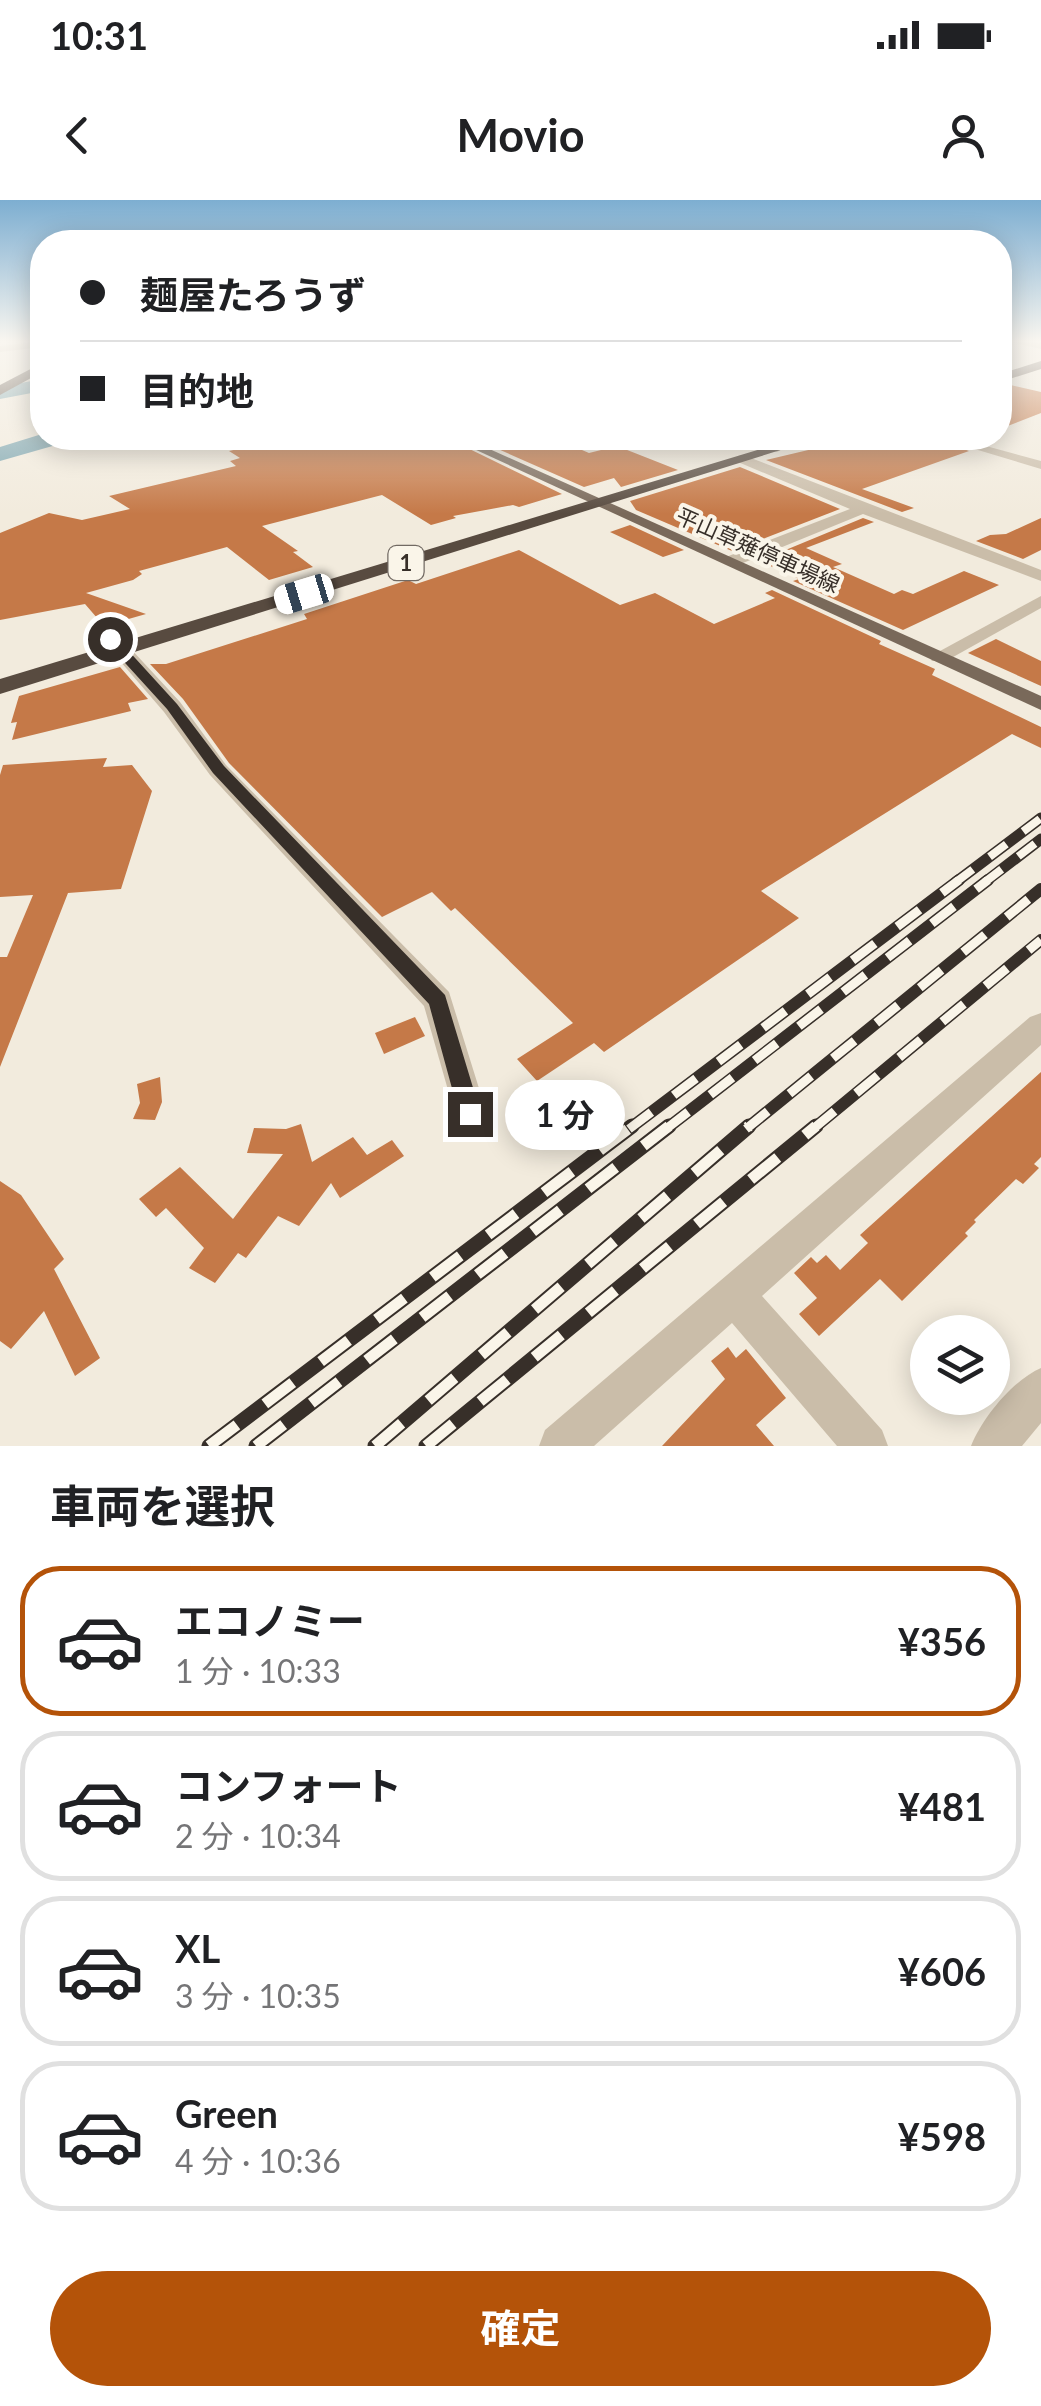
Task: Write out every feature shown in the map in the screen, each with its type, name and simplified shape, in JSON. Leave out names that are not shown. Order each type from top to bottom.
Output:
[{"type":"highway","name":"1","points":[[0,687],[114,645],[745,450]]},
{"type":"highway","name":"1","points":[[0,672],[114,645]]},
{"type":"main road","name":"平山草薙停車場線","points":[[482,450],[1041,704]]},
{"type":"street","points":[[768,450],[863,509],[1041,576]]},
{"type":"street","points":[[987,450],[1041,465]]},
{"type":"street","points":[[732,561],[863,509]]},
{"type":"street","points":[[939,658],[1041,601]]},
{"type":"street","points":[[114,645],[172,706],[218,770],[438,1001],[470,1114]]},
{"type":"street","points":[[561,1446],[1041,1026]]},
{"type":"street","points":[[734,1295],[866,1446]]},
{"type":"street","points":[[993,1446],[1041,1390]]},
{"type":"building","points":[[1012,398],[1041,398],[1041,413],[1012,424]]},
{"type":"building","points":[[472,450],[562,494],[519,507],[453,516],[456,518],[431,525],[382,495],[262,526],[298,551],[293,552],[313,567],[269,580],[227,547],[139,571],[142,574],[133,580],[86,593],[146,614],[104,626],[85,604],[0,620],[0,533],[49,513],[82,520],[130,509],[109,496],[236,466],[230,461],[240,458],[229,451]]},
{"type":"building","points":[[500,450],[627,450],[678,470],[621,487],[614,478],[584,487]]},
{"type":"building","points":[[808,450],[969,451],[862,489],[914,508],[902,512],[766,460]]},
{"type":"building","points":[[740,467],[840,509],[732,551],[636,510],[630,501]]},
{"type":"building","points":[[863,518],[874,522],[806,548],[842,564],[833,567],[894,594],[902,590],[913,594],[964,571],[999,585],[903,630],[793,581],[799,579],[759,561]]},
{"type":"building","points":[[1041,518],[1041,550],[1023,559],[976,541],[1006,534]]},
{"type":"building","points":[[630,525],[684,550],[663,557],[610,532]]},
{"type":"building","points":[[519,550],[620,605],[655,593],[714,624],[775,598],[765,593],[772,590],[881,641],[879,644],[935,669],[932,675],[1041,727],[1041,748],[1012,734],[761,891],[799,918],[604,1052],[594,1043],[537,1081],[517,1059],[573,1023],[455,908],[451,911],[432,892],[382,917],[229,763],[183,699],[150,664],[166,664],[307,619],[304,614],[408,580],[416,584]]},
{"type":"building","points":[[996,639],[1041,661],[1041,686],[968,653]]},
{"type":"building","points":[[120,667],[148,699],[128,703],[131,711],[12,740],[17,722],[11,723],[19,696]]},
{"type":"building","points":[[107,758],[103,767],[132,765],[152,791],[121,889],[68,893],[0,1067],[0,957],[7,957],[33,895],[0,897],[3,765]]},
{"type":"building","points":[[415,1017],[425,1036],[384,1054],[375,1033]]},
{"type":"building","points":[[1041,1072],[1041,1157],[1034,1164],[1039,1168],[1023,1184],[1016,1179],[974,1220],[965,1233],[968,1236],[902,1301],[880,1279],[819,1336],[799,1314],[817,1298],[794,1273],[811,1257],[817,1263],[826,1255],[840,1270],[868,1243],[860,1235]]},
{"type":"building","points":[[160,1077],[162,1102],[155,1120],[133,1119],[140,1103],[137,1084]]},
{"type":"building","points":[[301,1124],[312,1162],[353,1137],[367,1155],[392,1140],[404,1156],[340,1198],[331,1183],[299,1226],[278,1216],[246,1258],[238,1253],[215,1283],[189,1268],[204,1248],[166,1208],[156,1217],[139,1199],[180,1167],[233,1219],[283,1154],[247,1153],[254,1128],[286,1129]]},
{"type":"building","points":[[0,1181],[21,1195],[64,1259],[54,1269],[100,1358],[75,1376],[44,1311],[11,1349],[0,1341]]},
{"type":"building","points":[[728,1347],[736,1358],[746,1349],[786,1398],[756,1425],[774,1446],[662,1446],[725,1379],[711,1361]]},
{"type":"waterway","points":[[0,454],[30,445]]},
{"type":"railway","points":[[956,882],[1041,818]]},
{"type":"railway","points":[[985,882],[1041,839]]},
{"type":"railway","points":[[629,1129],[959,880]]},
{"type":"railway","points":[[666,1129],[988,880]]},
{"type":"railway","points":[[746,1129],[1041,889]]},
{"type":"railway","points":[[813,1129],[1041,940]]},
{"type":"railway","points":[[209,1446],[632,1126]]},
{"type":"railway","points":[[256,1446],[669,1126]]},
{"type":"railway","points":[[375,1446],[749,1126]]},
{"type":"railway","points":[[426,1446],[816,1126]]},
{"type":"route","points":[[110,639],[172,706],[218,770],[438,1001],[470,1114]]}]
